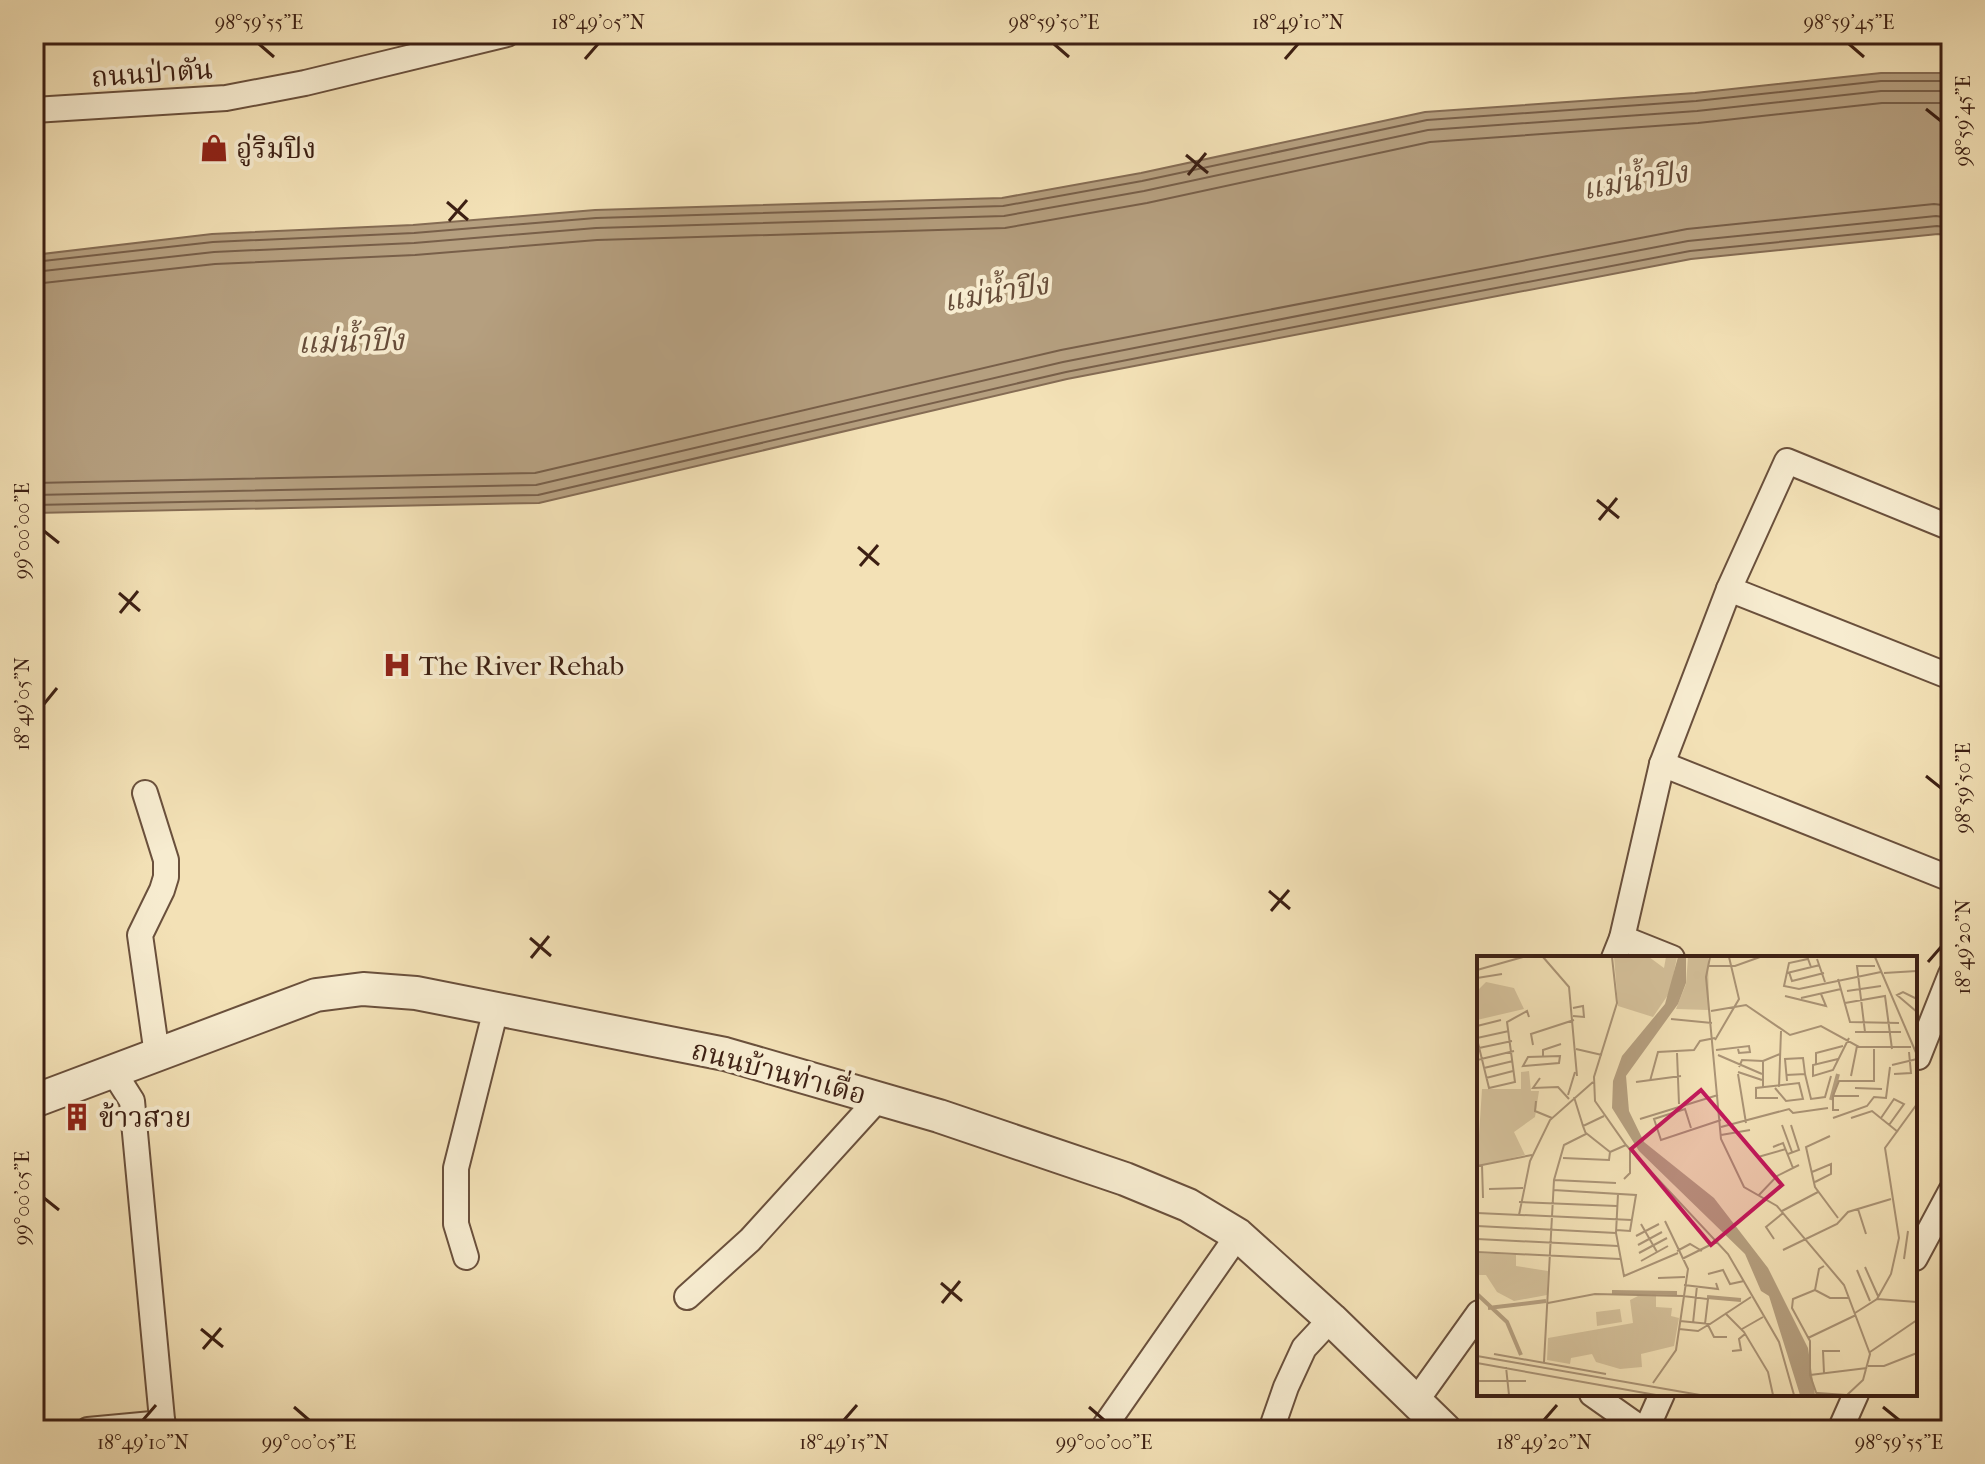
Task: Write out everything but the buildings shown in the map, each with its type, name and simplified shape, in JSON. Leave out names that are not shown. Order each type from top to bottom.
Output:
[{"type":"street","name":"ถนนป่าตัน","points":[[34,110],[226,98],[305,83],[507,34]]},
{"type":"street","points":[[1661,956],[1618,948],[1662,764],[1729,589],[1787,461],[1951,528]]},
{"type":"street","points":[[1729,589],[1951,677]]},
{"type":"street","points":[[1662,764],[1951,879]]},
{"type":"street","points":[[145,793],[166,860],[162,890],[140,935],[157,1055]]},
{"type":"street","points":[[1917,1057],[1951,974]]},
{"type":"street","name":"ถนนบ้านท่าเดื่อ","points":[[34,1101],[316,995],[363,989],[416,993],[725,1054],[939,1116],[1125,1179],[1188,1205],[1238,1235],[1331,1319],[1445,1430]]},
{"type":"street","points":[[466,1257],[456,1224],[456,1168],[496,1009]]},
{"type":"street","points":[[88,1430],[163,1426],[132,1101],[113,1071]]},
{"type":"street","points":[[687,1297],[750,1240],[878,1099]]},
{"type":"street","points":[[1917,1254],[1951,1191]]},
{"type":"street","points":[[1102,1430],[1238,1235]]},
{"type":"street","points":[[1416,1401],[1477,1316]]},
{"type":"street","points":[[1271,1430],[1304,1348],[1331,1319]]},
{"type":"street","points":[[1595,1396],[1645,1430],[1661,1396]]},
{"type":"street","points":[[1840,1430],[1855,1396]]},
{"type":"water","name":"แม่น้ำปิง","points":[[1881,73],[1951,73],[1951,236],[1938,234],[1691,259],[1067,379],[539,503],[34,513],[34,255],[212,234],[413,225],[595,210],[1002,198],[1141,173],[1425,112],[1695,93]]},
{"type":"place","name":"อู่ริมปิง","points":[[214,148]]},
{"type":"place","name":"The River Rehab","points":[[397,665]]},
{"type":"place","name":"ข้าวสวย","points":[[77,1117]]}]
